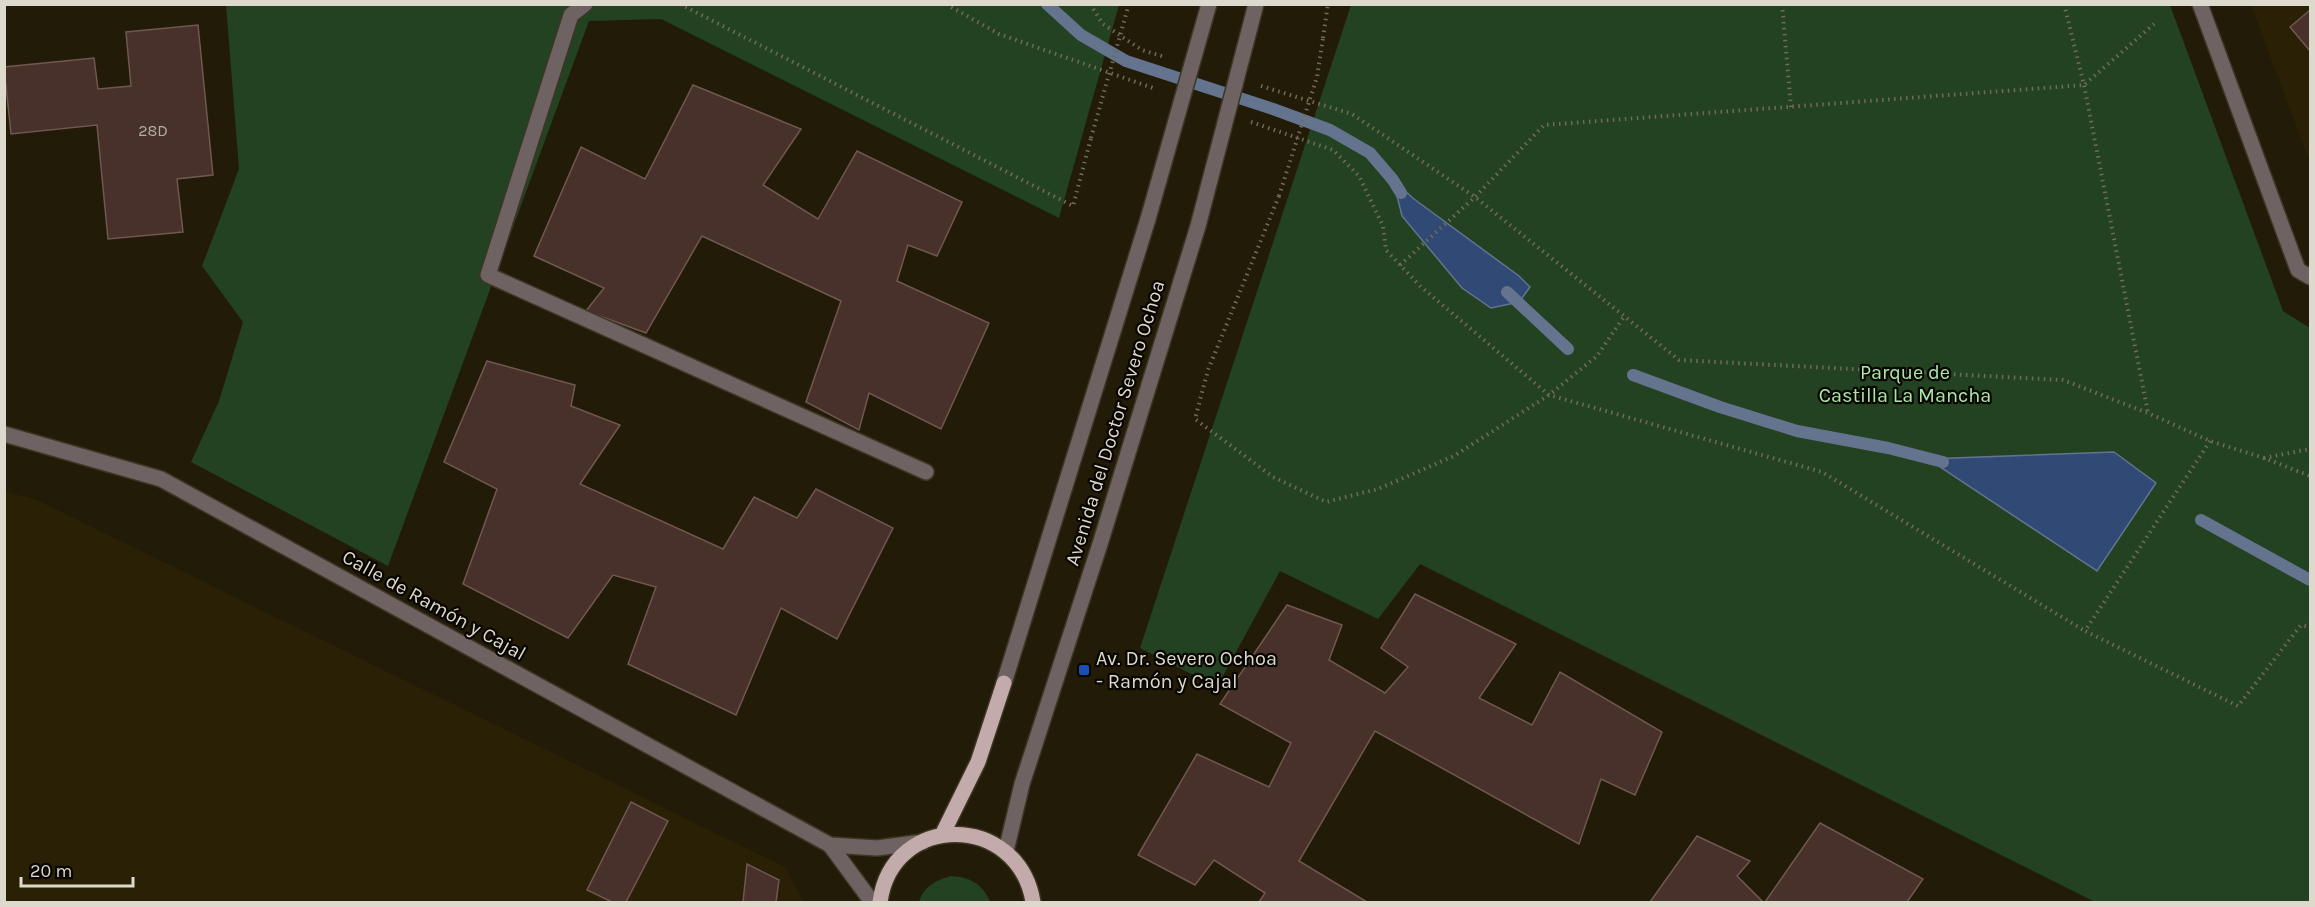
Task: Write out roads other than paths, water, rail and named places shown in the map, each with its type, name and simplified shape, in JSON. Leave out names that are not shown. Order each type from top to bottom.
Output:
[{"type":"main road","name":"Avenida del Doctor Severo Ochoa","points":[[942,835],[978,762],[1004,683]]},
{"type":"main road","points":[[880,903],[882,890],[891,870],[905,854],[923,842],[942,835],[964,834],[987,840],[1006,851],[1021,868],[1031,889],[1033,903]]},
{"type":"street","points":[[585,4],[571,15],[488,275],[926,472]]},
{"type":"street","name":"Avenida del Doctor Severo Ochoa","points":[[1004,683],[1148,219],[1209,4]]},
{"type":"street","name":"Avenida del Doctor Severo Ochoa","points":[[1006,851],[1022,784],[1100,543],[1198,226],[1256,4]]},
{"type":"street","points":[[2200,4],[2298,270],[2310,277]]},
{"type":"street","name":"Calle de Ramón y Cajal","points":[[4,434],[161,479],[830,845],[877,848],[923,842]]},
{"type":"street","name":"Calle de Ramón y Cajal","points":[[830,845],[872,903]]},
{"type":"water","points":[[1393,180],[1414,199],[1519,276],[1530,287],[1519,302],[1491,308],[1462,288],[1402,216]]},
{"type":"water","points":[[2114,452],[2156,483],[2097,571],[1928,459]]},
{"type":"waterway","points":[[1047,4],[1081,35],[1126,61],[1330,130],[1370,153],[1401,193]]},
{"type":"waterway","points":[[1507,292],[1568,349]]},
{"type":"waterway","points":[[1633,375],[1720,407],[1797,431],[1888,448],[1943,462]]},
{"type":"waterway","points":[[2201,520],[2310,580]]},
{"type":"place","name":"Av. Dr. Severo Ochoa - Ramón y Cajal","points":[[1084,670]]},
{"type":"park label","name":"Parque de Castilla La Mancha","points":[[1905,384]]}]
